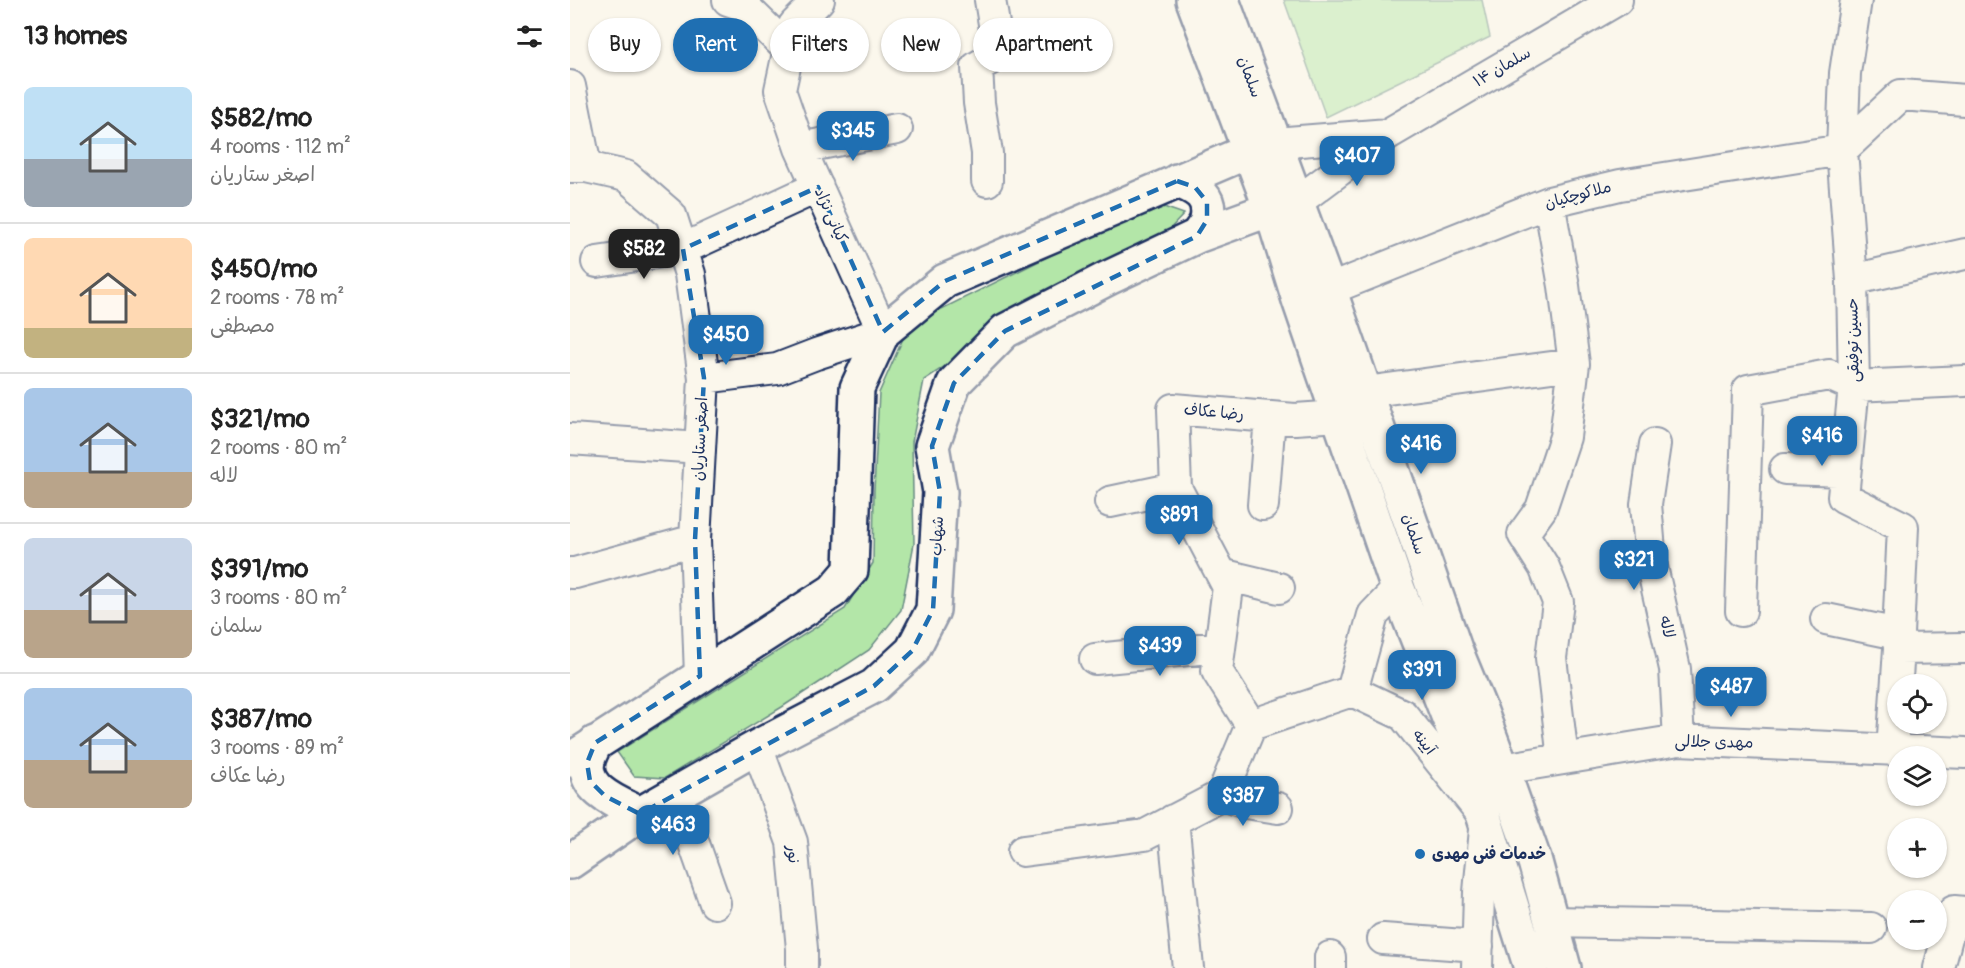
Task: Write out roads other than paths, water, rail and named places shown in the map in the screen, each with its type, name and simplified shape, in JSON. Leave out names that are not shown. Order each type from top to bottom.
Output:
[{"type":"street","points":[[728,0],[743,5],[770,31]]},
{"type":"street","name":"کیانی نژاد","points":[[801,18],[819,0]]},
{"type":"street","points":[[987,181],[987,153],[979,103],[978,67],[999,54],[990,0]]},
{"type":"street","name":"سلمان","points":[[1193,0],[1262,147],[1284,205],[1328,290],[1455,650],[1502,769],[1535,862],[1564,968]]},
{"type":"street","name":"سلمان","points":[[1222,0],[1262,147]]},
{"type":"street","name":"سلمان ۱۴","points":[[1284,205],[1388,134],[1617,0]]},
{"type":"street","name":"حسین توفیقی","points":[[1856,0],[1845,73],[1842,150],[1852,280],[1854,386],[1842,497],[1903,527],[1892,746]]},
{"type":"street","name":"کیانی نژاد","points":[[784,72],[780,90],[800,148],[884,332]]},
{"type":"street","points":[[570,86],[578,167]]},
{"type":"street","points":[[1842,150],[1901,94],[1965,100]]},
{"type":"street","points":[[800,148],[897,129]]},
{"type":"street","name":"سلمان ۱۴","points":[[1262,147],[1388,134]]},
{"type":"street","points":[[704,378],[777,369],[884,332],[945,282],[1177,181],[1262,147]]},
{"type":"street","name":"ملاکوچکیان","points":[[1328,290],[1549,202],[1620,185],[1842,150]]},
{"type":"street","name":"اصغر ستاریان","points":[[578,167],[626,176],[671,215],[690,274],[704,378],[694,540],[700,676]]},
{"type":"street","points":[[1177,181],[1195,187],[1207,202],[1207,220],[1197,236]]},
{"type":"street","points":[[597,262],[683,249],[818,186]]},
{"type":"street","points":[[1549,202],[1564,286],[1574,364],[1565,437],[1541,509],[1523,534],[1544,567],[1558,602],[1551,658],[1563,759]]},
{"type":"street","name":"سلمان","points":[[1284,205],[1299,300],[1398,589],[1469,770],[1531,968]]},
{"type":"street","name":"شهاب","points":[[570,862],[640,814],[758,747],[874,686],[912,651],[933,610],[940,492],[932,446],[954,384],[1005,331],[1108,278],[1197,236],[1284,205]]},
{"type":"street","points":[[1852,280],[1965,254]]},
{"type":"street","points":[[640,814],[605,796],[590,781],[583,752],[833,591],[850,570],[857,388],[884,332]]},
{"type":"street","points":[[1365,392],[1574,364]]},
{"type":"street","points":[[1741,612],[1748,390],[1829,375],[1854,386],[1965,381]]},
{"type":"street","name":"رضا عکاف","points":[[1251,724],[1216,671],[1228,587],[1176,488],[1173,409],[1295,419],[1340,416]]},
{"type":"street","points":[[1263,505],[1270,417]]},
{"type":"street","points":[[570,439],[700,448]]},
{"type":"street","name":"لاله","points":[[1655,444],[1646,504],[1651,562],[1675,669],[1679,740]]},
{"type":"street","points":[[1785,469],[1845,471]]},
{"type":"street","points":[[1110,502],[1176,488]]},
{"type":"street","points":[[570,573],[694,540]]},
{"type":"street","points":[[1221,574],[1279,588]]},
{"type":"street","points":[[1023,851],[1144,835],[1222,795],[1251,724],[1352,691],[1373,615],[1398,589]]},
{"type":"street","points":[[1826,619],[1898,641],[1965,648]]},
{"type":"street","points":[[1095,659],[1220,647]]},
{"type":"street","name":"آیینه","points":[[1352,691],[1403,715],[1486,819]]},
{"type":"street","name":"مهدی جلالی","points":[[1502,769],[1679,740],[1887,750]]},
{"type":"street","name":"نور","points":[[758,747],[792,842],[802,968]]},
{"type":"street","name":"مهدی جلالی","points":[[1947,752],[1965,753]]},
{"type":"street","points":[[676,794],[716,903]]},
{"type":"street","points":[[1222,795],[1245,803],[1278,808]]},
{"type":"street","points":[[1383,939],[1478,957],[1479,892],[1486,819]]},
{"type":"street","points":[[1173,820],[1188,968]]},
{"type":"street","points":[[1939,968],[1954,911],[1965,912]]},
{"type":"street","points":[[1551,922],[1871,928]]},
{"type":"place","name":"خدمات فنی مهدی","points":[[1420,854]]}]
